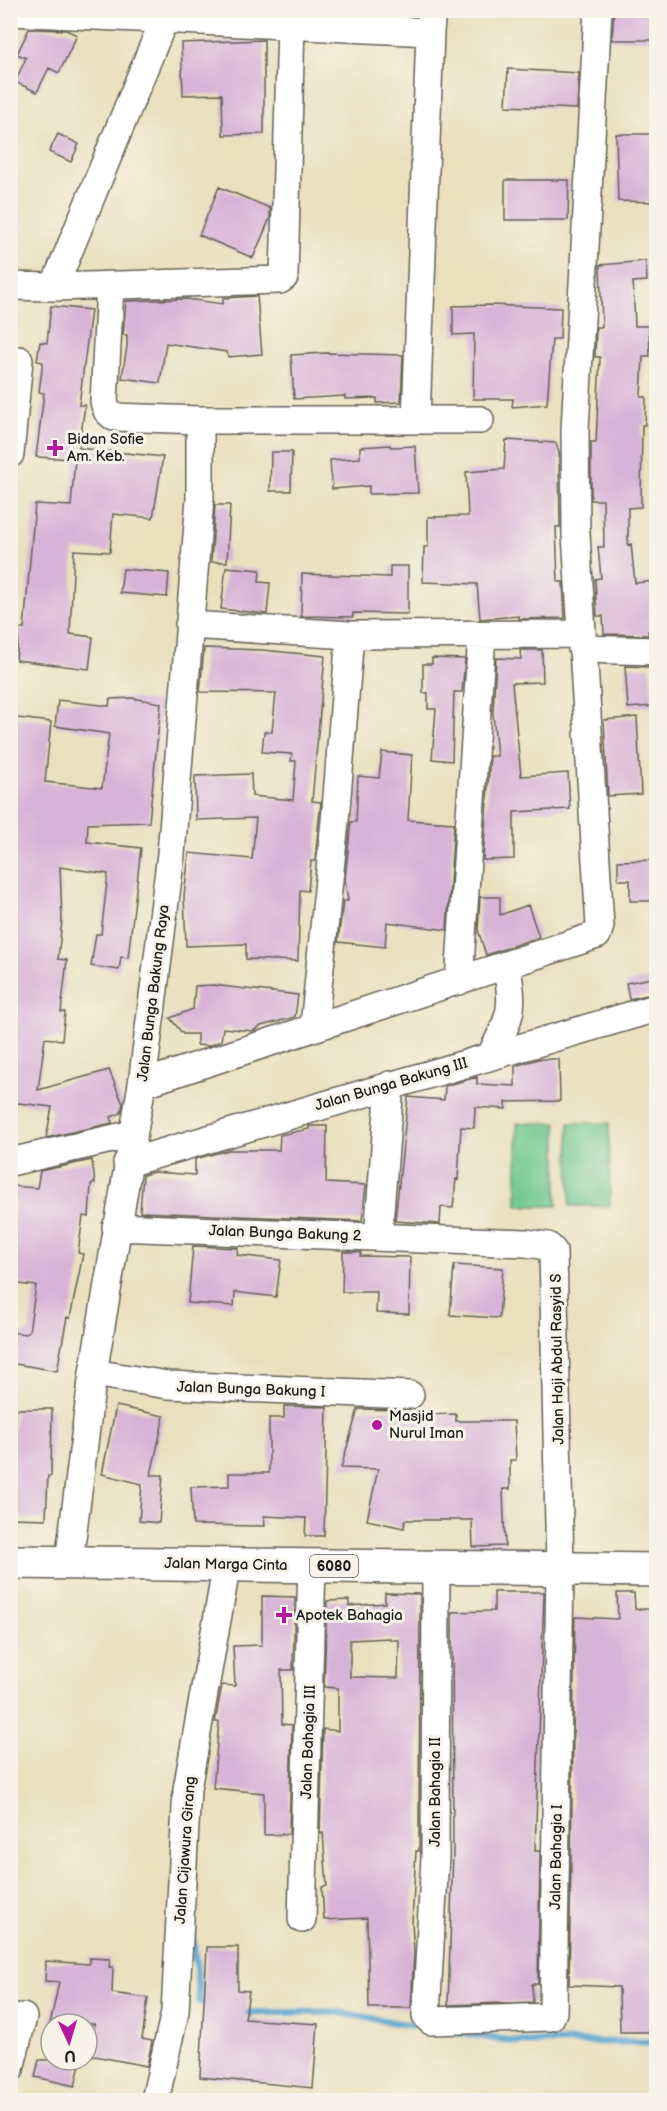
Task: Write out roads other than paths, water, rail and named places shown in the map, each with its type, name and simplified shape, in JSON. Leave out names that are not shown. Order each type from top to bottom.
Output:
[{"type":"main road","name":"Jalan Marga Cinta","points":[[10,1562],[657,1570]]},
{"type":"street","points":[[142,1084],[597,935],[600,926],[576,534],[575,429],[598,10]]},
{"type":"street","points":[[10,12],[291,26],[431,21],[416,420]]},
{"type":"street","points":[[54,287],[164,20]]},
{"type":"street","points":[[10,286],[110,286],[280,280],[284,277],[291,26]]},
{"type":"street","points":[[110,286],[104,402],[107,411],[114,417],[200,420],[480,420]]},
{"type":"street","points":[[10,454],[18,360]]},
{"type":"street","name":"Jalan Bunga Bakung Raya","points":[[69,1562],[93,1373],[142,1084],[171,854],[200,499],[200,420]]},
{"type":"street","points":[[189,625],[350,635],[482,635],[582,641],[657,651]]},
{"type":"street","points":[[314,1026],[335,821],[350,635]]},
{"type":"street","points":[[459,981],[482,635]]},
{"type":"street","points":[[491,1055],[510,1018],[511,990],[506,966]]},
{"type":"street","name":"Jalan Bunga Bakung III","points":[[127,1163],[656,1008]]},
{"type":"street","points":[[378,1236],[390,1085]]},
{"type":"street","points":[[10,1162],[132,1134]]},
{"type":"street","name":"Jalan Bunga Bakung 2","points":[[116,1227],[455,1240]]},
{"type":"street","name":"Jalan Haji Abdul Rasyid S","points":[[455,1240],[526,1243],[548,1246],[553,1251],[560,1569]]},
{"type":"street","name":"Jalan Bunga Bakung I","points":[[93,1373],[168,1385],[410,1395]]},
{"type":"street","name":"Jalan Cijawura Girang","points":[[155,2100],[175,2012],[187,1790],[227,1564]]},
{"type":"street","name":"Jalan Bahagia III","points":[[302,1919],[312,1565]]},
{"type":"street","name":"Jalan Bahagia II","points":[[426,2016],[435,1857],[436,1567]]},
{"type":"street","name":"Jalan Bahagia I","points":[[426,2016],[431,2021],[553,2015],[560,1569]]},
{"type":"street","points":[[10,2069],[23,2017]]},
{"type":"waterway","points":[[192,1931],[200,2002],[212,2006]]},
{"type":"waterway","points":[[237,2013],[336,2012],[426,2028]]},
{"type":"waterway","points":[[454,2032],[518,2042],[656,2042]]},
{"type":"place","name":"Bidan Sofie Am. Keb.","points":[[55,448]]},
{"type":"place","name":"Masjid Nurul Iman","points":[[377,1425]]},
{"type":"place","name":"Apotek Bahagia","points":[[284,1615]]}]
